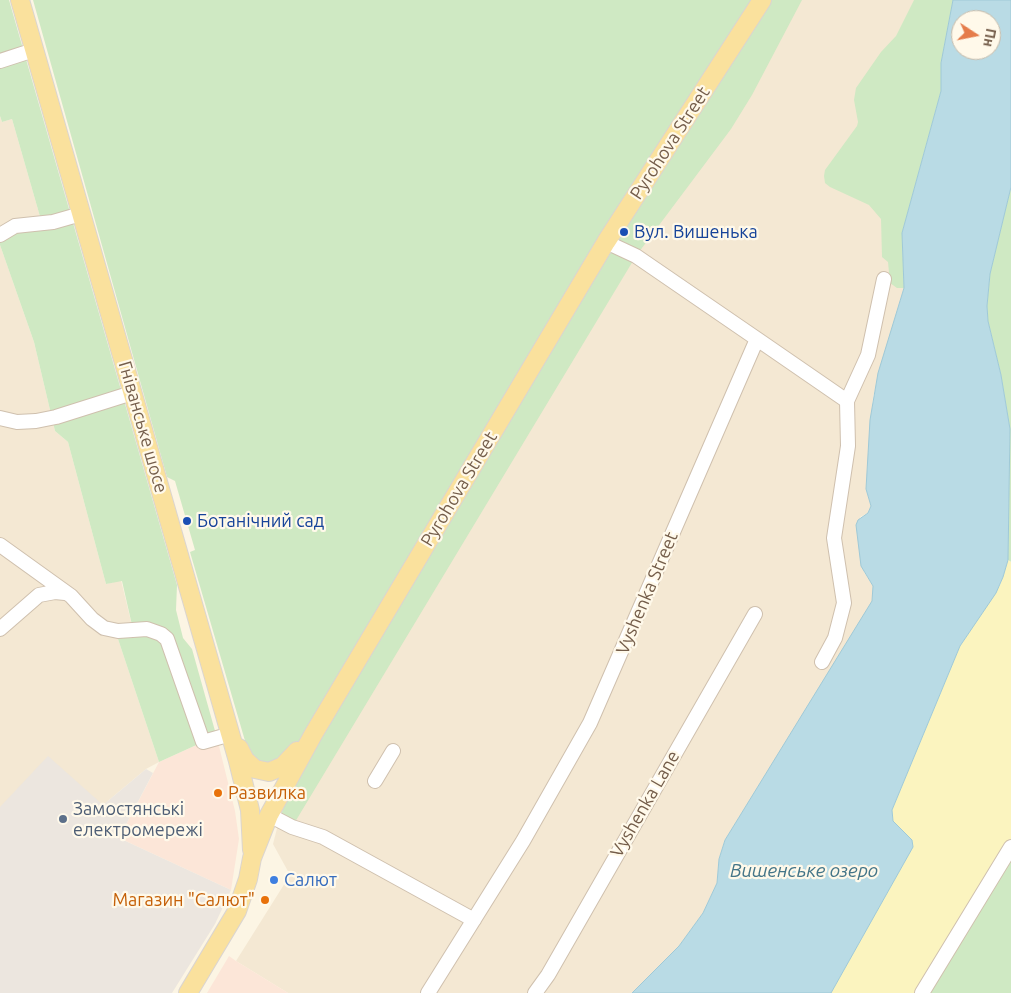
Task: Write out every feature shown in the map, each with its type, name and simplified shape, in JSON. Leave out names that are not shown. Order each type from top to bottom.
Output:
[{"type":"main road","name":"Гніванське шосе","points":[[20,0],[231,734],[250,810],[252,858]]},
{"type":"main road","name":"Pyrohova Street","points":[[188,993],[237,911],[248,879],[252,858],[269,815],[314,733],[606,242],[762,0]]},
{"type":"main road","points":[[231,734],[255,769],[269,772],[282,766],[314,733]]},
{"type":"main road","points":[[245,786],[256,796],[264,798],[280,792]]},
{"type":"street","points":[[0,61],[34,50]]},
{"type":"street","points":[[0,234],[16,226],[52,222],[81,214]]},
{"type":"street","points":[[606,242],[636,256],[847,401]]},
{"type":"street","points":[[822,662],[834,638],[844,604],[834,538],[848,446],[847,401],[868,355],[884,279]]},
{"type":"street","name":"Vyshenka Street","points":[[428,993],[572,758],[603,698],[641,602],[757,339]]},
{"type":"street","points":[[0,418],[17,422],[36,421],[56,417],[132,393]]},
{"type":"street","points":[[0,545],[71,596],[92,619],[104,628],[118,631],[147,629],[162,634],[167,639],[203,742],[231,734]]},
{"type":"street","points":[[0,629],[39,595],[55,592],[65,593]]},
{"type":"street","name":"Vyshenka Lane","points":[[535,993],[548,975],[756,614]]},
{"type":"street","points":[[375,780],[393,751]]},
{"type":"street","points":[[269,815],[292,827],[323,837],[474,920]]},
{"type":"street","points":[[922,993],[1011,846]]},
{"type":"shaded area","points":[[771,0],[953,0],[941,63],[942,85],[902,233],[904,288],[873,397],[866,489],[871,506],[868,513],[860,517],[864,572],[873,586],[872,601],[725,840],[719,859],[717,883],[703,913],[679,946],[632,993],[288,993],[236,961],[290,875],[273,844],[284,801]]},
{"type":"shaded area","points":[[0,116],[2,122],[12,119],[43,227],[17,231],[0,242]]},
{"type":"shaded area","points":[[0,245],[34,342],[55,431],[68,442],[106,584],[121,580],[134,634],[118,639],[159,762],[146,769],[103,805],[0,807]]},
{"type":"shaded area","points":[[217,738],[235,811],[239,839],[231,890],[119,838],[159,762],[203,742]]},
{"type":"shaded area","points":[[48,756],[103,805],[146,769],[153,773],[119,838],[231,890],[215,924],[172,993],[0,993],[0,807]]},
{"type":"shaded area","points":[[229,956],[236,961],[288,993],[207,993]]},
{"type":"green space","points":[[0,0],[9,0],[177,585],[176,610],[183,638],[192,649],[217,738],[203,742],[159,762],[118,639],[134,634],[122,581],[106,584],[68,442],[55,431],[34,342],[0,245],[0,242],[17,231],[43,227],[12,119],[2,122],[0,116]]},
{"type":"green space","points":[[33,0],[762,0],[314,733],[277,770],[250,758],[190,552],[195,550],[175,481],[167,477]]},
{"type":"green space","points":[[771,0],[802,0],[752,95],[731,129],[636,256],[292,827],[279,821],[288,794],[611,246]]},
{"type":"green space","points":[[914,0],[953,0],[941,63],[941,91],[902,233],[904,288],[897,288],[890,283],[888,262],[882,257],[881,219],[869,205],[830,187],[825,183],[824,176],[825,170],[857,126],[854,100],[856,88],[881,52],[896,36]]},
{"type":"green space","points":[[1011,187],[1011,562],[1008,560],[1010,429],[1001,375],[988,321],[987,306],[990,274]]},
{"type":"green space","points":[[1011,847],[1011,993],[922,993]]},
{"type":"sand","points":[[1008,560],[1011,562],[1011,847],[922,993],[831,993],[913,847],[912,840],[893,821],[892,810],[960,646],[1000,585]]},
{"type":"water","name":"Вишенське озеро","points":[[953,0],[1011,0],[1011,187],[990,274],[987,306],[988,321],[1001,375],[1010,429],[1008,560],[996,593],[960,646],[892,810],[893,821],[912,840],[913,847],[831,993],[632,993],[679,946],[703,913],[717,883],[719,859],[725,840],[872,601],[873,586],[861,566],[856,525],[858,520],[868,513],[871,506],[866,489],[870,420],[878,373],[904,288],[902,233],[941,91],[941,63],[951,10],[951,60],[1001,60],[1001,10],[951,10]]},
{"type":"place","name":"Вул. Вишенька","points":[[624,232]]},
{"type":"place","name":"Ботанічний сад","points":[[187,521]]},
{"type":"place","name":"Развилка","points":[[218,793]]},
{"type":"place","name":"Замостянські електромережі","points":[[63,819]]},
{"type":"place","name":"Салют","points":[[274,880]]},
{"type":"place","name":"Магазин \"Салют\"","points":[[265,900]]}]
